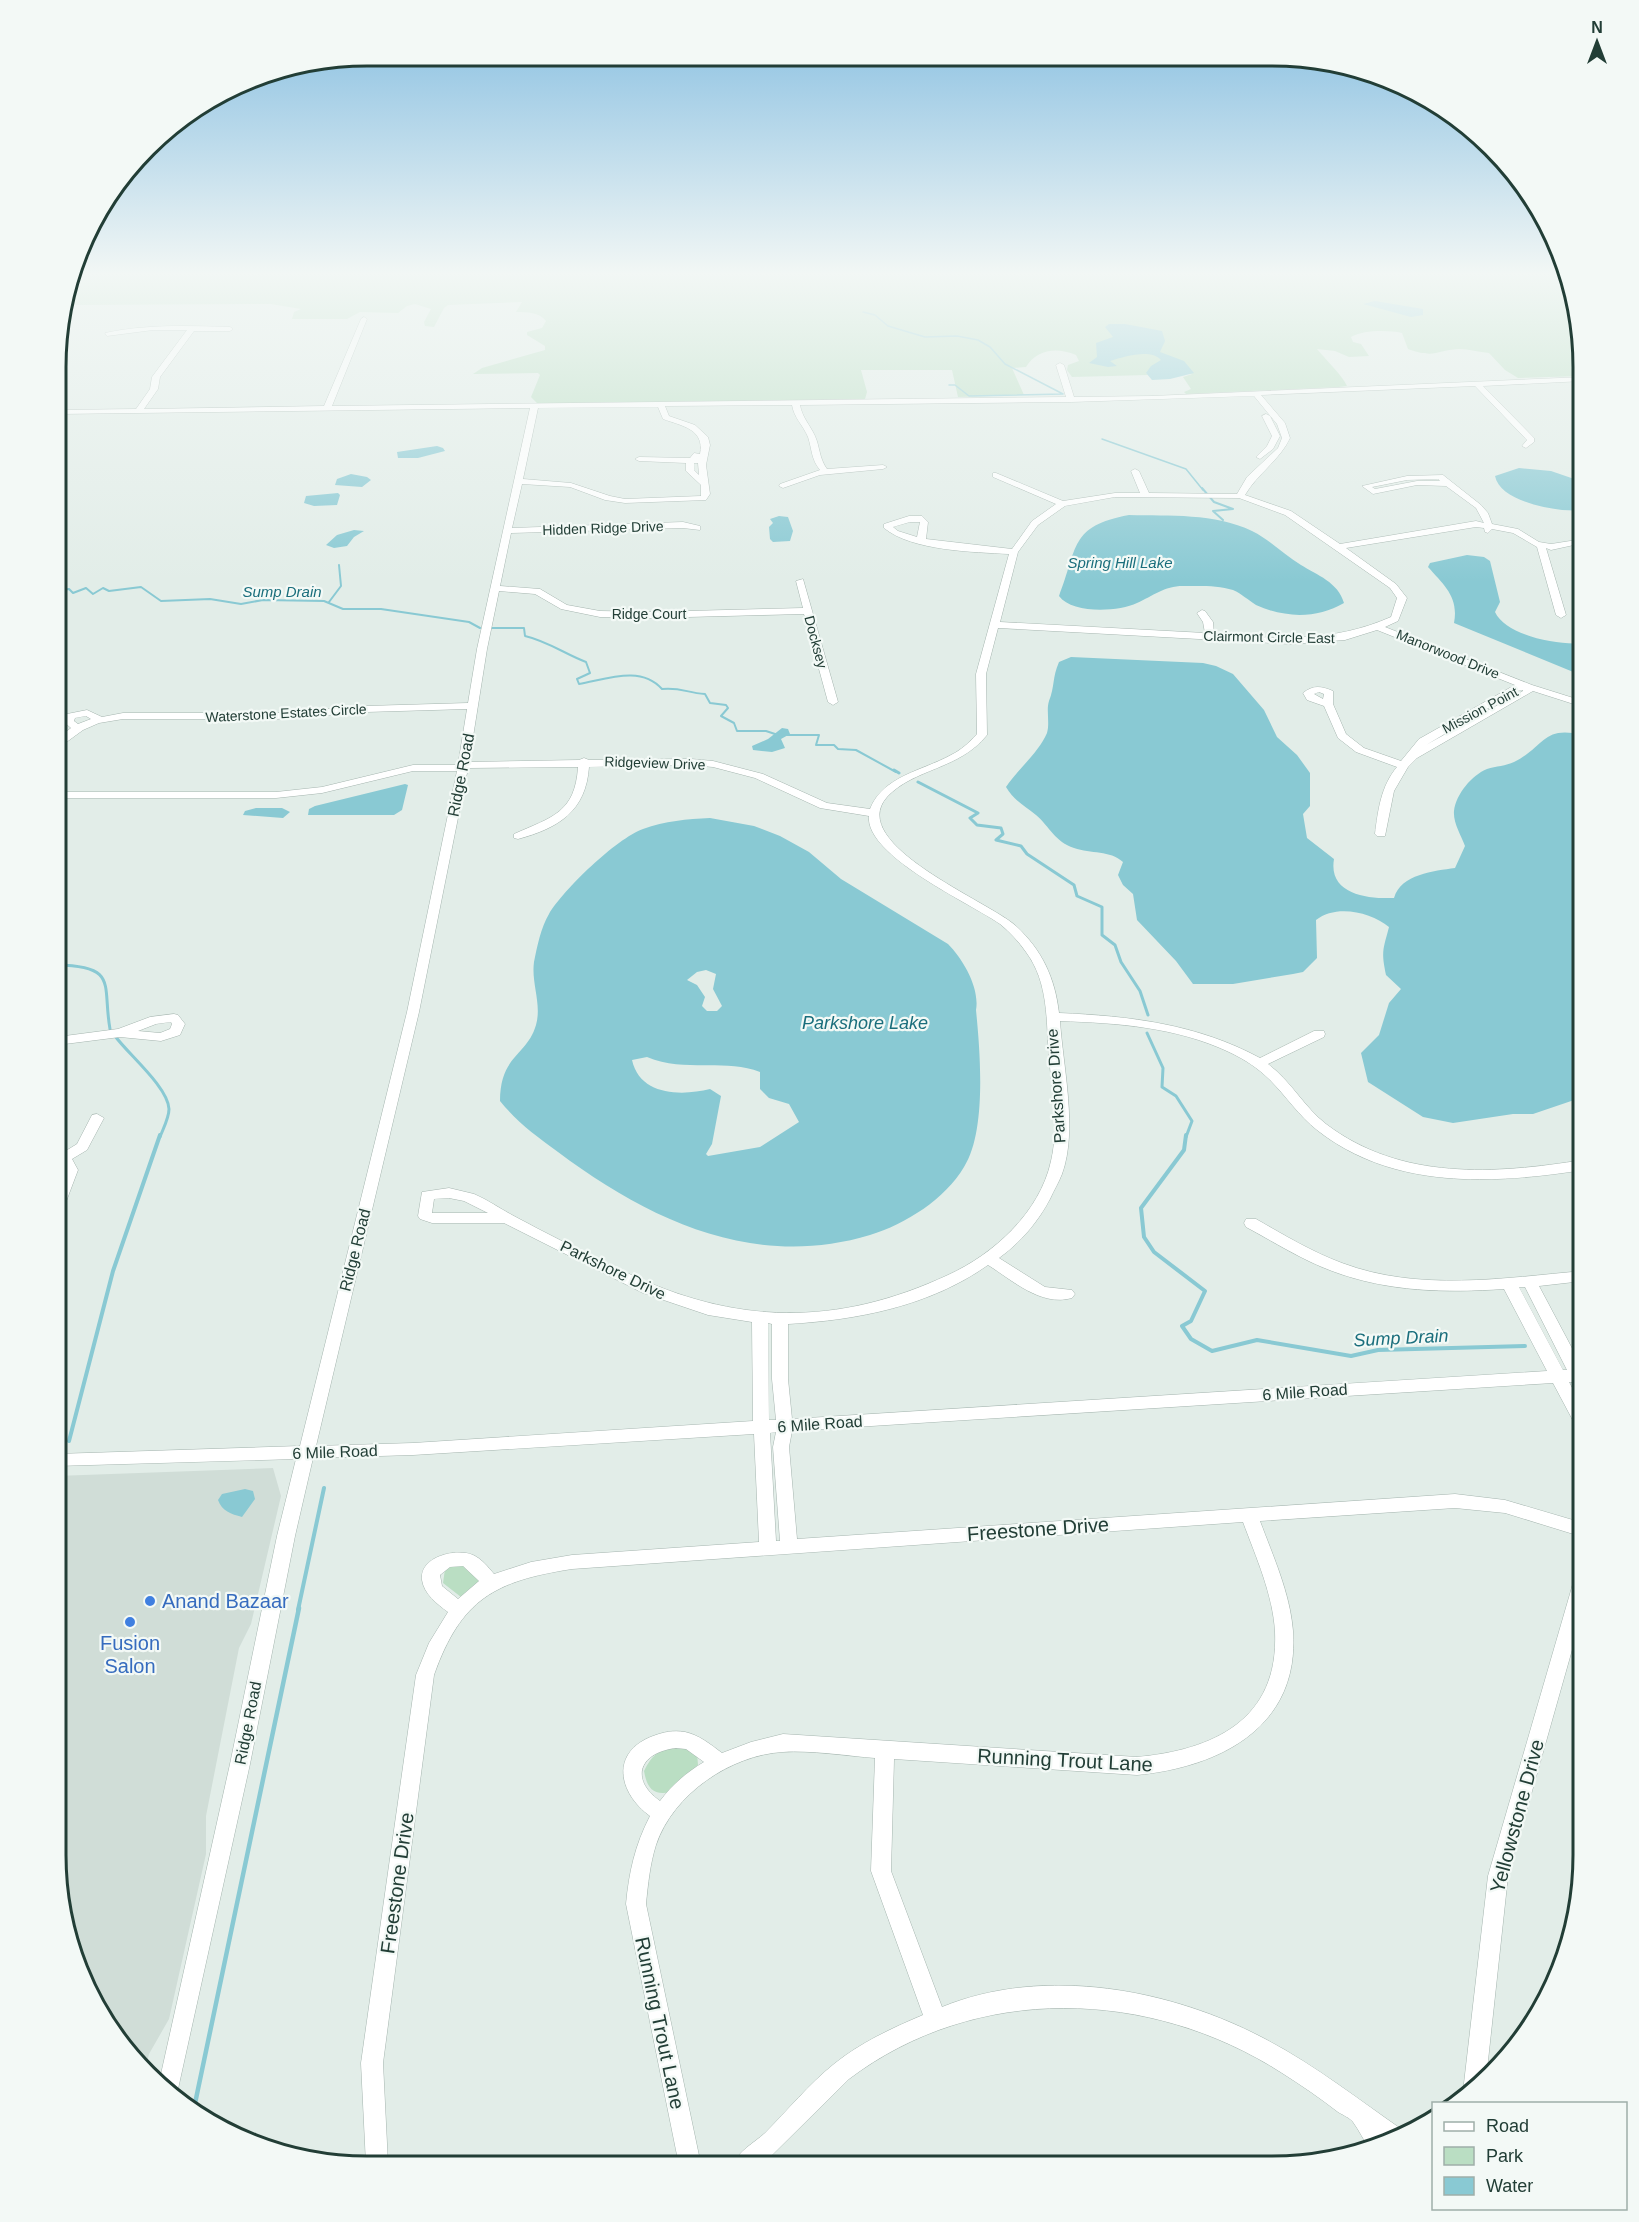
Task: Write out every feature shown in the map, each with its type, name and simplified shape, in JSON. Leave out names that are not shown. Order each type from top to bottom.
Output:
[{"type":"street","points":[[138,411],[151,394],[158,375]]},
{"type":"street","points":[[148,411],[160,394],[166,377],[162,375]]},
{"type":"street","points":[[327,409],[341,375]]},
{"type":"street","points":[[1063,375],[1071,399]]},
{"type":"street","points":[[66,412],[1071,399],[1256,394],[1573,380]]},
{"type":"street","points":[[1477,384],[1531,440],[1526,446]]},
{"type":"street","points":[[151,394],[160,394]]},
{"type":"street","points":[[1235,496],[1242,474],[1275,441],[1275,431],[1268,419],[1247,394]]},
{"type":"street","points":[[1235,496],[1285,442],[1286,433],[1278,418],[1256,394]]},
{"type":"street","points":[[800,403],[802,423],[812,436],[814,457],[823,469]]},
{"type":"street","points":[[661,405],[666,417],[701,432],[706,448],[703,460],[705,489]]},
{"type":"street","points":[[674,405],[677,421]]},
{"type":"street","name":"Ridge Road","points":[[170,2082],[240,1764],[285,1536],[410,1022],[464,765],[496,588],[534,406]]},
{"type":"street","points":[[1268,419],[1278,418]]},
{"type":"street","points":[[1275,441],[1285,442]]},
{"type":"street","points":[[519,484],[583,490],[625,501],[709,502],[713,499],[690,471],[691,460],[706,448]]},
{"type":"street","points":[[639,459],[703,460]]},
{"type":"street","points":[[783,486],[803,475],[823,469],[883,466]]},
{"type":"street","points":[[1251,466],[1261,468]]},
{"type":"street","points":[[1135,471],[1145,494]]},
{"type":"street","points":[[996,475],[1062,504]]},
{"type":"street","points":[[1445,484],[1408,484],[1373,492],[1366,486],[1420,477],[1440,477],[1445,484],[1488,514],[1489,528]]},
{"type":"street","name":"Clairmont Circle East","points":[[995,625],[1334,640],[1359,636],[1395,620],[1402,598],[1393,586],[1288,513],[1235,496],[1145,494],[1099,496],[1062,504]]},
{"type":"street","points":[[874,813],[880,799],[892,787],[963,753],[982,735],[981,674],[1014,552],[1035,523],[1062,504]]},
{"type":"street","points":[[1338,547],[1468,524],[1509,534],[1541,546],[1573,543]]},
{"type":"street","name":"Hidden Ridge Drive","points":[[508,531],[683,525],[697,528]]},
{"type":"street","points":[[1348,553],[1489,528]]},
{"type":"street","points":[[1429,530],[1438,536]]},
{"type":"street","points":[[1396,536],[1405,542]]},
{"type":"street","points":[[921,541],[1014,552]]},
{"type":"street","points":[[1541,546],[1562,615]]},
{"type":"street","name":"Docksey","points":[[801,581],[833,702]]},
{"type":"street","name":"Ridge Court","points":[[496,588],[537,591],[569,609],[600,614],[650,615],[807,610]]},
{"type":"street","points":[[1202,613],[1208,622],[1210,636]]},
{"type":"street","name":"Manorwood Drive","points":[[1380,628],[1529,687],[1573,701]]},
{"type":"street","name":"Mission Point","points":[[1381,834],[1386,792],[1402,765],[1413,756],[1528,692],[1529,687]]},
{"type":"street","points":[[1328,704],[1342,736],[1360,750],[1402,765]]},
{"type":"street","name":"Waterstone Estates Circle","points":[[66,736],[78,729],[69,722],[71,716],[87,713],[100,720],[139,714],[278,716],[359,709],[473,706]]},
{"type":"street","name":"Ridgeview Drive","points":[[464,765],[670,760],[713,764],[759,776],[824,806],[874,813]]},
{"type":"street","points":[[518,836],[549,822],[570,807],[579,795],[584,762]]},
{"type":"street","points":[[66,795],[304,793],[346,780],[412,768],[464,765]]},
{"type":"street","name":"Parkshore Drive","points":[[506,1218],[432,1218],[425,1216],[425,1202],[428,1195],[436,1193],[458,1194],[482,1202],[506,1218],[665,1297],[711,1311],[780,1320],[828,1317],[877,1308],[951,1280],[988,1258],[1017,1234],[1048,1191],[1058,1165],[1062,1132],[1052,1017],[1044,973],[1033,952],[1021,938],[994,915],[894,853],[876,830],[874,813]]},
{"type":"street","points":[[1052,1017],[1127,1021],[1171,1028],[1210,1040],[1259,1064],[1326,1131],[1370,1158],[1386,1163],[1436,1174],[1458,1176],[1552,1171],[1573,1167]]},
{"type":"street","points":[[66,1040],[120,1033]]},
{"type":"street","points":[[1259,1064],[1319,1034]]},
{"type":"street","points":[[66,1154],[82,1147],[98,1118]]},
{"type":"street","points":[[66,1163],[71,1170],[66,1183]]},
{"type":"street","points":[[1251,1223],[1336,1267],[1380,1280],[1449,1286],[1573,1277]]},
{"type":"street","points":[[988,1258],[1042,1292],[1066,1294]]},
{"type":"street","points":[[1528,1281],[1573,1364]]},
{"type":"street","points":[[1509,1283],[1573,1405]]},
{"type":"street","points":[[760,1318],[759,1380],[763,1428],[761,1449],[768,1547]]},
{"type":"street","points":[[780,1320],[780,1379],[785,1426],[781,1447],[789,1546]]},
{"type":"street","name":"6 Mile Road","points":[[66,1460],[306,1454],[763,1428],[1558,1376],[1573,1378]]},
{"type":"street","name":"Freestone Drive","points":[[377,2156],[372,2063],[425,1675],[440,1637],[459,1610],[491,1583],[534,1568],[572,1562],[1455,1501],[1488,1501],[1516,1507],[1573,1527]]},
{"type":"street","name":"Running Trout Lane","points":[[688,2156],[636,1904],[637,1882],[644,1850],[660,1812],[699,1773],[718,1761],[745,1751],[783,1743],[1150,1766],[1188,1761],[1228,1742],[1250,1724],[1269,1701],[1282,1673],[1284,1660],[1283,1623],[1249,1515]]},
{"type":"street","points":[[459,1610],[433,1588],[431,1577],[437,1565],[450,1559],[468,1561],[491,1583]]},
{"type":"street","name":"Yellowstone Drive","points":[[1476,2076],[1498,1876],[1573,1615]]},
{"type":"street","points":[[660,1812],[643,1798],[633,1781],[632,1770],[636,1759],[647,1748],[662,1740],[679,1739],[689,1742],[718,1761]]},
{"type":"street","points":[[885,1749],[881,1871],[935,2018]]},
{"type":"street","points":[[753,2156],[834,2077],[902,2032],[935,2018],[984,2005],[1029,1997],[1103,1998],[1158,2008],[1214,2026],[1250,2043],[1296,2070],[1387,2133]]},
{"type":"street","points":[[1357,2113],[1375,2137]]},
{"type":"shaded area","points":[[273,1468],[281,1496],[251,1624],[239,1648],[206,1816],[206,1854],[169,2019],[147,2060],[128,2038],[97,1988],[76,1933],[69,1894],[66,1855],[66,1476]]},
{"type":"green space","points":[[540,375],[862,375],[867,392],[865,399],[538,404],[531,397]]},
{"type":"green space","points":[[953,375],[1015,375],[1024,395],[958,397]]},
{"type":"green space","points":[[1070,375],[1148,375],[1072,377]]},
{"type":"green space","points":[[1190,375],[1339,375],[1347,386],[1186,394],[1184,392],[1191,389],[1183,377]]},
{"type":"green space","points":[[1513,375],[1573,375],[1573,376],[1518,378]]},
{"type":"green space","points":[[461,1563],[482,1583],[461,1597],[443,1583],[445,1569]]},
{"type":"green space","points":[[675,1745],[697,1753],[698,1765],[671,1792],[655,1792],[649,1786],[644,1771],[656,1754]]},
{"type":"water","points":[[1147,375],[1187,375],[1170,379],[1152,380]]},
{"type":"water","points":[[437,446],[445,451],[418,458],[398,458],[397,452]]},
{"type":"water","points":[[1519,468],[1551,471],[1573,479],[1573,511],[1547,508],[1519,499],[1499,485],[1495,476]]},
{"type":"water","points":[[351,474],[371,480],[362,487],[335,485],[337,479]]},
{"type":"water","points":[[338,493],[340,495],[337,505],[314,506],[304,503],[306,496]]},
{"type":"water","name":"Spring Hill Lake","points":[[1129,515],[1207,518],[1238,525],[1265,539],[1294,561],[1332,584],[1344,603],[1323,612],[1289,614],[1256,605],[1233,590],[1202,586],[1170,588],[1137,603],[1119,608],[1096,610],[1065,602],[1059,596],[1074,552],[1085,533],[1095,526]]},
{"type":"water","points":[[779,516],[788,517],[793,531],[790,541],[773,542],[770,539],[769,527],[773,523],[770,519]]},
{"type":"water","points":[[354,530],[364,531],[354,537],[347,546],[334,548],[326,545],[337,535]]},
{"type":"water","points":[[1467,555],[1484,557],[1490,561],[1500,602],[1495,612],[1510,627],[1534,638],[1573,644],[1573,672],[1454,623],[1452,599],[1445,586],[1428,567],[1430,563]]},
{"type":"water","points":[[1071,657],[1203,663],[1233,674],[1264,710],[1277,737],[1297,755],[1310,773],[1310,806],[1303,814],[1307,838],[1334,859],[1334,871],[1343,887],[1372,897],[1394,898],[1404,884],[1419,875],[1455,868],[1465,846],[1454,811],[1458,798],[1466,786],[1481,772],[1514,762],[1552,735],[1573,733],[1573,1100],[1533,1114],[1513,1114],[1453,1123],[1423,1117],[1368,1082],[1361,1053],[1379,1035],[1389,1003],[1401,989],[1386,975],[1384,967],[1383,951],[1389,927],[1373,917],[1343,911],[1324,915],[1316,920],[1317,958],[1303,972],[1233,984],[1193,984],[1176,961],[1137,920],[1133,894],[1123,885],[1118,875],[1123,862],[1106,854],[1080,850],[1062,842],[1006,787],[1039,747],[1047,733],[1048,705],[1059,662]]},
{"type":"water","points":[[782,728],[788,729],[790,734],[781,739],[785,748],[772,752],[753,750],[752,746],[768,739]]},
{"type":"water","points":[[408,785],[402,810],[394,815],[308,815],[309,809],[315,806]]},
{"type":"water","points":[[256,808],[282,808],[290,812],[283,818],[243,815],[245,811]]},
{"type":"water","name":"Parkshore Lake","points":[[710,818],[754,826],[780,836],[809,852],[841,879],[948,944],[973,983],[977,1001],[980,1090],[976,1133],[971,1152],[956,1179],[935,1200],[911,1217],[884,1230],[827,1244],[785,1246],[744,1242],[705,1232],[629,1199],[593,1177],[527,1128],[500,1101],[504,1074],[527,1043],[536,1025],[538,1009],[534,962],[544,925],[556,904],[605,854],[632,834],[660,824]],"holes":[[[706,970],[716,974],[713,989],[722,1006],[717,1011],[707,1011],[702,1006],[705,997],[697,985],[687,980],[697,972]],[[647,1057],[676,1064],[733,1066],[760,1072],[760,1089],[769,1098],[789,1104],[799,1122],[760,1147],[708,1156],[706,1154],[712,1144],[721,1096],[710,1089],[675,1092],[653,1087],[636,1072],[632,1060]]]},
{"type":"water","points":[[245,1489],[253,1491],[255,1499],[242,1517],[227,1512],[222,1507],[218,1500],[222,1494]]},
{"type":"waterway","points":[[949,385],[955,385],[969,396],[1063,394],[1026,375]]},
{"type":"waterway","points":[[1102,439],[1186,469],[1203,490]]},
{"type":"waterway","points":[[1202,488],[1214,502],[1233,509],[1213,511],[1223,520]]},
{"type":"waterway","points":[[329,602],[341,586],[339,565]]},
{"type":"waterway","name":"Sump Drain","points":[[66,589],[73,593],[86,588],[93,594],[103,588],[109,591],[141,587],[161,601],[210,599],[241,604],[263,600],[324,601],[343,609],[381,609],[469,622],[480,628]]},
{"type":"waterway","name":"Sump Drain","points":[[491,628],[524,628],[525,636],[586,662],[590,673],[577,679],[579,684],[612,677],[644,677],[662,689],[705,694],[710,703],[726,705],[728,708],[721,716],[734,723],[737,731],[766,731],[778,735]]},
{"type":"waterway","name":"Sump Drain","points":[[787,735],[819,735],[816,745],[834,745],[838,749],[856,750],[896,772]]},
{"type":"waterway","name":"Sump Drain","points":[[894,770],[899,773]]},
{"type":"waterway","name":"Sump Drain","points":[[918,782],[978,813],[970,818],[977,825],[1001,828],[1003,834],[996,840],[1021,846],[1027,854],[1074,885],[1077,896],[1102,907],[1102,935],[1115,945],[1121,962],[1140,991],[1148,1015]]},
{"type":"waterway","points":[[66,965],[90,969],[99,974],[104,981],[110,1029]]},
{"type":"waterway","name":"Sump Drain","points":[[1147,1033],[1163,1068],[1162,1087],[1176,1096],[1192,1121],[1186,1137]]},
{"type":"waterway","points":[[115,1036],[155,1081],[167,1100],[169,1112],[160,1137]]},
{"type":"waterway","points":[[69,1441],[113,1271],[160,1135]]},
{"type":"waterway","name":"Sump Drain","points":[[1186,1135],[1184,1150],[1141,1208],[1144,1237],[1154,1252],[1205,1291],[1191,1321],[1182,1326],[1191,1339],[1212,1351],[1257,1340],[1351,1356],[1378,1350],[1525,1346]]},
{"type":"waterway","points":[[298,1610],[324,1488]]},
{"type":"waterway","points":[[195,2102],[299,1608]]},
{"type":"place","name":"Anand Bazaar","points":[[150,1601]]},
{"type":"place","name":"Fusion Salon","points":[[130,1622]]}]
